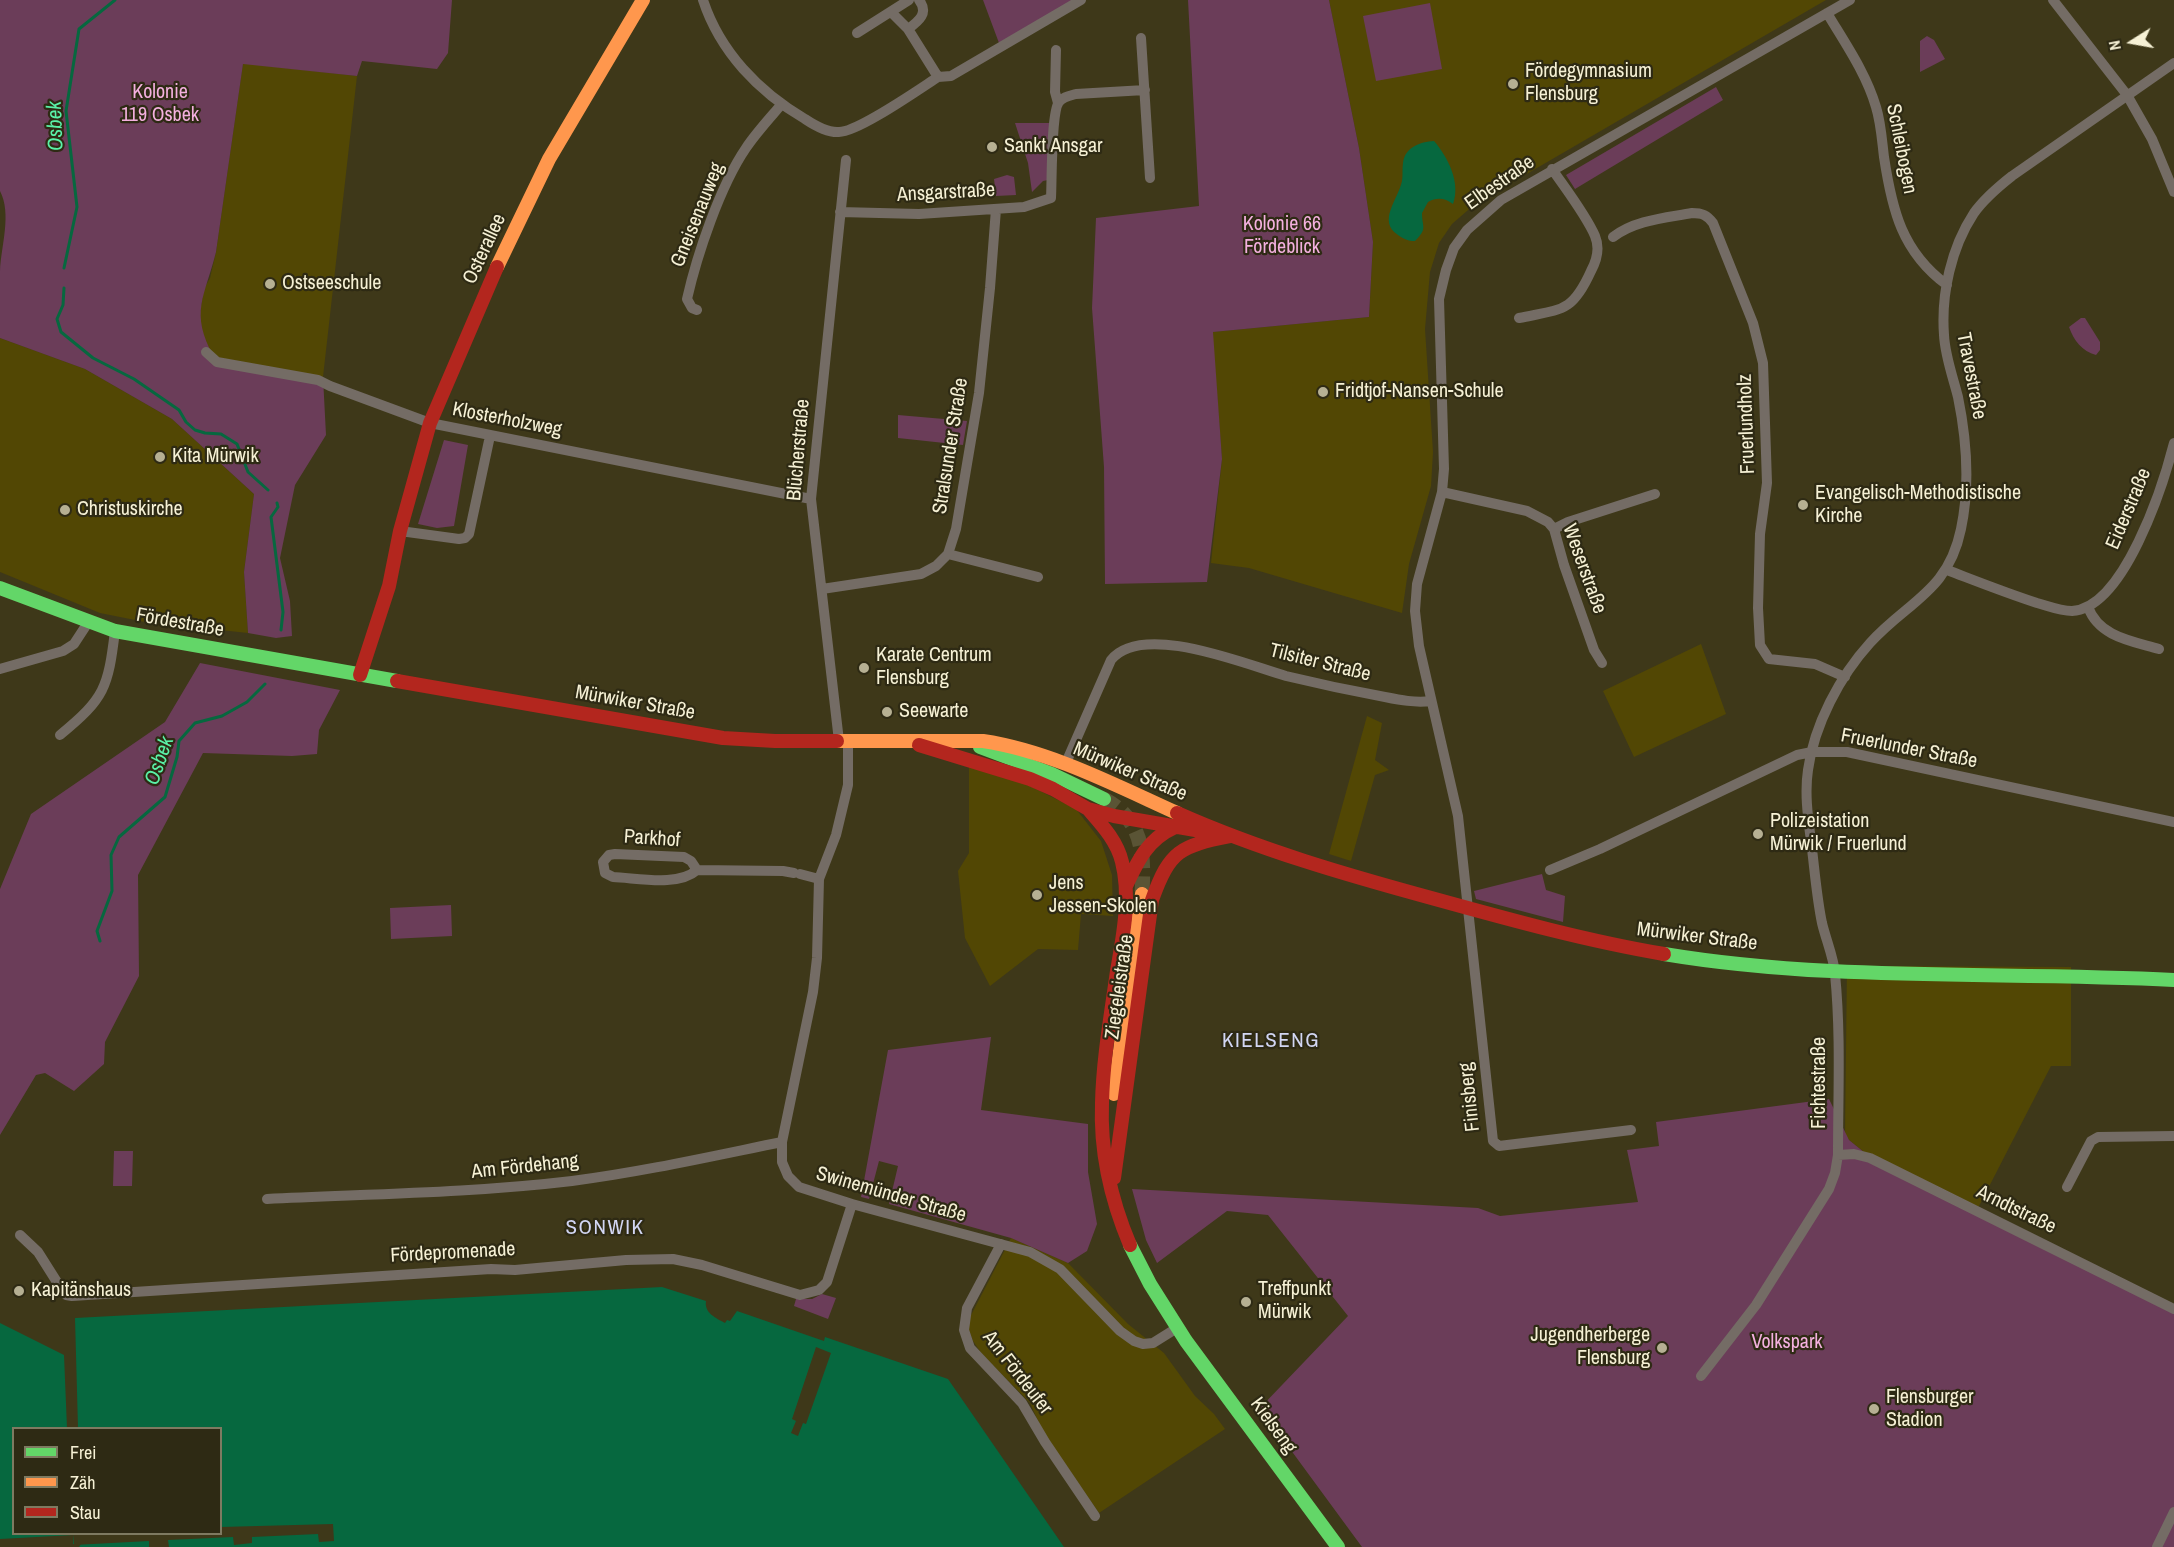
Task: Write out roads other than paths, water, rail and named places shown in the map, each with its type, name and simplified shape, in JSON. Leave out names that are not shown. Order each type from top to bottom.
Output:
[{"type":"main road","name":"Osterallee","points":[[360,675],[389,586],[400,531],[430,423],[495,271],[549,159],[643,0]]},
{"type":"main road","name":"Fördestraße","points":[[0,588],[115,631],[360,675]]},
{"type":"main road","name":"Mürwiker Straße","points":[[360,675],[723,738],[765,741],[963,741],[1005,744],[1118,786],[1231,836],[1320,866],[1468,908],[1613,945],[1660,954],[1709,961],[1835,971],[2101,976],[2174,980]]},
{"type":"main road","name":"Mürwiker Straße","points":[[905,741],[1030,779],[1088,809],[1114,816],[1231,836]]},
{"type":"main road","points":[[963,741],[1052,774],[1104,799]]},
{"type":"main road","name":"Ziegeleistraße","points":[[1088,809],[1112,837],[1122,862],[1126,886],[1125,916],[1104,1074],[1104,1155],[1119,1220],[1131,1250],[1158,1301],[1177,1328]]},
{"type":"main road","name":"Ziegeleistraße","points":[[1126,886],[1136,862],[1149,842],[1160,833],[1191,824],[1215,829]]},
{"type":"main road","name":"Ziegeleistraße","points":[[1113,1190],[1152,900],[1161,872],[1176,853],[1189,844],[1231,836]]},
{"type":"main road","name":"Ziegeleistraße","points":[[1113,1190],[1110,1153],[1112,1108],[1142,894]]},
{"type":"main road","name":"Kielseng","points":[[1177,1328],[1338,1547]]},
{"type":"street","points":[[703,0],[714,25],[744,72],[781,105],[830,132],[850,130],[861,125],[938,77],[951,76],[1081,0]]},
{"type":"street","points":[[857,33],[909,0]]},
{"type":"street","points":[[908,29],[921,20],[923,7],[919,0]]},
{"type":"street","name":"Elbestraße","points":[[1431,701],[1419,646],[1415,611],[1422,564],[1442,492],[1444,469],[1438,308],[1446,270],[1454,249],[1467,230],[1501,200],[1850,0]]},
{"type":"street","points":[[2054,0],[2127,95],[2152,138],[2174,192]]},
{"type":"street","points":[[891,12],[908,29],[938,77]]},
{"type":"street","name":"Schleibogen","points":[[1827,13],[1870,88],[1878,117],[1889,187],[1904,234],[1914,254],[1929,272],[1947,285]]},
{"type":"street","points":[[1141,38],[1150,178]]},
{"type":"street","points":[[1056,50],[1055,92],[1058,103],[1065,97],[1076,94],[1145,90]]},
{"type":"street","name":"Travestraße","points":[[1812,752],[1824,716],[1845,677],[1871,642],[1931,588],[1947,570],[1956,550],[1967,471],[1961,414],[1944,337],[1944,308],[1947,285],[1961,236],[1975,212],[1992,192],[2174,63]]},
{"type":"street","name":"Ansgarstraße","points":[[840,212],[919,214],[996,209],[1024,207],[1052,198],[1055,117],[1058,103]]},
{"type":"street","name":"Gneisenauweg","points":[[697,310],[692,308],[687,299],[715,211],[745,149],[781,105]]},
{"type":"street","name":"Blücherstraße","points":[[844,741],[811,499],[846,160]]},
{"type":"street","points":[[1519,318],[1552,311],[1573,302],[1581,295],[1597,255],[1594,236],[1552,169]]},
{"type":"street","name":"Stralsunder Straße","points":[[948,554],[956,530],[979,393],[996,209]]},
{"type":"street","name":"Fruerlundholz","points":[[1613,237],[1624,229],[1636,225],[1692,213],[1708,216],[1713,223],[1753,323],[1763,363],[1767,463],[1758,570],[1760,645],[1769,659],[1815,664],[1845,677]]},
{"type":"street","name":"Klosterholzweg","points":[[206,352],[218,362],[318,380],[430,423],[811,499]]},
{"type":"street","points":[[400,531],[459,539],[469,534],[490,436]]},
{"type":"street","name":"Eiderstraße","points":[[2088,607],[2098,601],[2109,589],[2136,548],[2174,443]]},
{"type":"street","name":"Weserstraße","points":[[1442,492],[1527,511],[1539,516],[1554,529],[1564,565],[1594,650],[1602,663]]},
{"type":"street","points":[[1554,529],[1568,522],[1655,494]]},
{"type":"street","points":[[822,589],[921,574],[936,566],[948,554],[1038,577]]},
{"type":"street","points":[[1947,570],[2057,609],[2072,611],[2088,607],[2092,617],[2100,626],[2114,635],[2159,649]]},
{"type":"street","points":[[0,669],[63,651],[74,644],[89,621]]},
{"type":"street","points":[[60,735],[87,713],[100,697],[109,675],[115,631]]},
{"type":"street","name":"Tilsiter Straße","points":[[1065,765],[1111,660],[1117,653],[1134,646],[1166,645],[1218,654],[1322,685],[1413,702],[1431,701]]},
{"type":"street","points":[[1431,701],[1458,816],[1468,908]]},
{"type":"street","name":"Swinemünder Straße","points":[[844,741],[848,785],[836,835],[819,879],[813,992],[782,1143],[782,1162],[788,1176],[799,1187],[852,1204],[1030,1252],[1060,1269],[1120,1331],[1134,1341],[1143,1344],[1153,1343],[1177,1328]]},
{"type":"street","name":"Fruerlunder Straße","points":[[1550,870],[1797,755],[1812,752],[1847,752],[2174,822]]},
{"type":"street","name":"Fichtestraße","points":[[1701,1376],[1756,1305],[1829,1189],[1835,1173],[1838,1155],[1838,1041],[1835,971],[1818,905],[1809,824],[1807,786],[1812,752]]},
{"type":"street","name":"Parkhof","points":[[697,870],[691,861],[676,856],[615,854],[606,857],[603,862],[605,873],[613,877],[674,880],[690,876],[697,870],[783,871],[819,879]]},
{"type":"street","name":"Finisberg","points":[[1468,908],[1493,1141],[1499,1146],[1631,1130]]},
{"type":"street","points":[[2067,1187],[2091,1141],[2098,1137],[2174,1137]]},
{"type":"street","name":"Am Fördehang","points":[[267,1199],[438,1193],[572,1181],[782,1143]]},
{"type":"street","name":"Arndtstraße","points":[[1838,1155],[1854,1154],[1869,1158],[2174,1309]]},
{"type":"street","name":"Fördepromenade","points":[[20,1235],[38,1252],[66,1295],[72,1296],[341,1277],[491,1269],[515,1270],[626,1260],[665,1259],[702,1265],[800,1294],[819,1290],[827,1282],[852,1204]]},
{"type":"street","name":"Am Fördeufer","points":[[1001,1244],[967,1308],[964,1320],[967,1339],[976,1355],[1022,1403],[1045,1442],[1095,1516]]},
{"type":"street","points":[[2157,1547],[2174,1512]]},
{"type":"waterway","name":"Osbek","points":[[64,268],[77,207],[66,111],[79,29],[115,0]]},
{"type":"waterway","name":"Osbek","points":[[64,288],[63,305],[57,319],[61,332],[93,358],[134,379],[179,410],[186,422],[195,430],[221,434],[237,444],[248,472],[268,490]]},
{"type":"waterway","name":"Osbek","points":[[277,503],[278,507],[271,517],[283,612],[281,630]]},
{"type":"waterway","name":"Osbek","points":[[100,941],[97,931],[112,891],[111,855],[119,837],[165,797],[177,757],[179,741],[195,723],[222,716],[247,702],[265,684]]},
{"type":"tunnel","points":[[1104,799],[1127,817],[1139,839],[1143,865],[1142,894]]},
{"type":"place","name":"Fördegymnasium Flensburg","points":[[1513,84]]},
{"type":"place","name":"Sankt Ansgar","points":[[992,147]]},
{"type":"place","name":"Ostseeschule","points":[[270,284]]},
{"type":"place","name":"Fridtjof-Nansen-Schule","points":[[1323,392]]},
{"type":"place","name":"Kita Mürwik","points":[[160,457]]},
{"type":"place","name":"Evangelisch-Methodistische Kirche","points":[[1803,505]]},
{"type":"place","name":"Christuskirche","points":[[65,510]]},
{"type":"place","name":"Karate Centrum Flensburg","points":[[864,668]]},
{"type":"place","name":"Seewarte","points":[[887,712]]},
{"type":"place","name":"Polizeistation Mürwik / Fruerlund","points":[[1758,834]]},
{"type":"place","name":"Jens Jessen-Skolen","points":[[1037,895]]},
{"type":"place","name":"Kapitänshaus","points":[[19,1291]]},
{"type":"place","name":"Treffpunkt Mürwik","points":[[1246,1302]]},
{"type":"place","name":"Jugendherberge Flensburg","points":[[1662,1348]]},
{"type":"place","name":"Flensburger Stadion","points":[[1874,1409]]},
{"type":"district","name":"KIELSENG","points":[[1271,1041]]},
{"type":"district","name":"SONWIK","points":[[605,1228]]},
{"type":"park label","name":"Kolonie 119 Osbek","points":[[160,104]]},
{"type":"park label","name":"Kolonie 66 Fördeblick","points":[[1282,236]]},
{"type":"park label","name":"Volkspark","points":[[1787,1343]]}]
